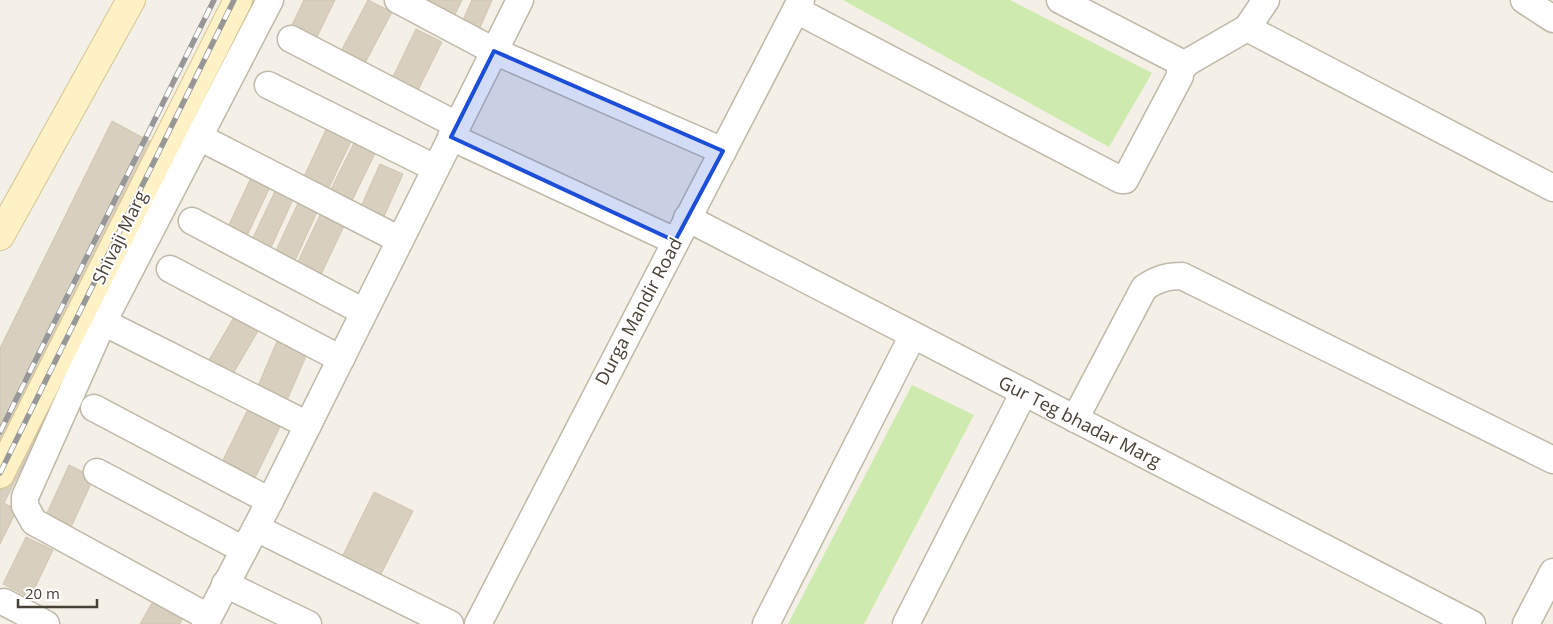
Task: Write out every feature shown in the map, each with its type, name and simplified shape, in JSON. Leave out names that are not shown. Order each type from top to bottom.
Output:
[{"type":"main road","points":[[0,236],[131,0]]},
{"type":"main road","name":"Shivaji Marg","points":[[0,474],[238,0]]},
{"type":"street","points":[[270,0],[103,322],[25,497],[25,506],[34,522],[206,621],[270,501],[520,0]]},
{"type":"street","points":[[398,0],[494,51],[722,151]]},
{"type":"street","points":[[1060,0],[1176,60],[1181,69]]},
{"type":"street","points":[[799,5],[1123,180],[1127,179],[1154,128],[1180,76],[1181,69],[1188,62],[1247,28],[1266,0]]},
{"type":"street","points":[[1524,0],[1553,19]]},
{"type":"street","name":"Durga Mandir Road","points":[[478,624],[681,229],[799,5]]},
{"type":"street","points":[[1247,28],[1553,188]]},
{"type":"street","name":"Gur Teg bhadar Marg","points":[[291,39],[454,131],[681,229],[913,335],[1472,624]]},
{"type":"street","points":[[268,85],[435,168]]},
{"type":"street","points":[[199,137],[400,240]]},
{"type":"street","points":[[192,221],[364,312]]},
{"type":"street","points":[[170,269],[341,359]]},
{"type":"street","points":[[1076,419],[1144,288],[1155,280],[1168,276],[1182,276],[1553,460]]},
{"type":"street","points":[[103,322],[308,425]]},
{"type":"street","points":[[766,624],[913,335]]},
{"type":"street","points":[[908,623],[1024,392]]},
{"type":"street","points":[[94,408],[270,501]]},
{"type":"street","points":[[97,472],[450,624]]},
{"type":"street","points":[[1526,624],[1553,572]]},
{"type":"street","points":[[225,584],[308,624]]},
{"type":"street","points":[[4,602],[46,624]]},
{"type":"highlighted area","points":[[494,51],[723,151],[675,241],[451,137]]},
{"type":"green space","points":[[843,0],[1010,0],[1152,73],[1109,147]]},
{"type":"green space","points":[[912,385],[974,415],[864,624],[788,624]]},
{"type":"building","points":[[304,0],[335,0],[316,39],[291,27]]},
{"type":"building","points":[[368,0],[392,12],[363,67],[339,55]]},
{"type":"building","points":[[429,0],[462,0],[452,21],[425,9]]},
{"type":"building","points":[[472,0],[492,0],[479,30],[462,22]]},
{"type":"building","points":[[416,29],[442,42],[414,98],[388,87]]},
{"type":"building","points":[[112,121],[179,157],[4,503],[17,510],[0,544],[0,348]]},
{"type":"building","points":[[329,123],[354,135],[326,194],[301,183]]},
{"type":"building","points":[[357,137],[378,147],[349,207],[327,197]]},
{"type":"building","points":[[380,164],[403,174],[382,221],[359,211]]},
{"type":"building","points":[[251,178],[270,187],[245,240],[226,231]]},
{"type":"building","points":[[277,187],[295,195],[269,252],[250,244]]},
{"type":"building","points":[[299,201],[318,210],[293,265],[273,257]]},
{"type":"building","points":[[321,213],[345,224],[317,283],[293,272]]},
{"type":"building","points":[[237,312],[261,326],[230,379],[206,365]]},
{"type":"building","points":[[280,334],[310,347],[285,405],[255,393]]},
{"type":"building","points":[[249,407],[282,423],[254,480],[221,464]]},
{"type":"building","points":[[69,465],[94,477],[67,536],[42,524]]},
{"type":"building","points":[[374,492],[413,511],[379,578],[341,559]]},
{"type":"building","points":[[26,537],[53,550],[30,598],[3,584]]},
{"type":"building","points":[[152,603],[183,618],[180,624],[140,624]]},
{"type":"railway","points":[[0,432],[214,0]]},
{"type":"railway","points":[[0,473],[234,0]]}]
